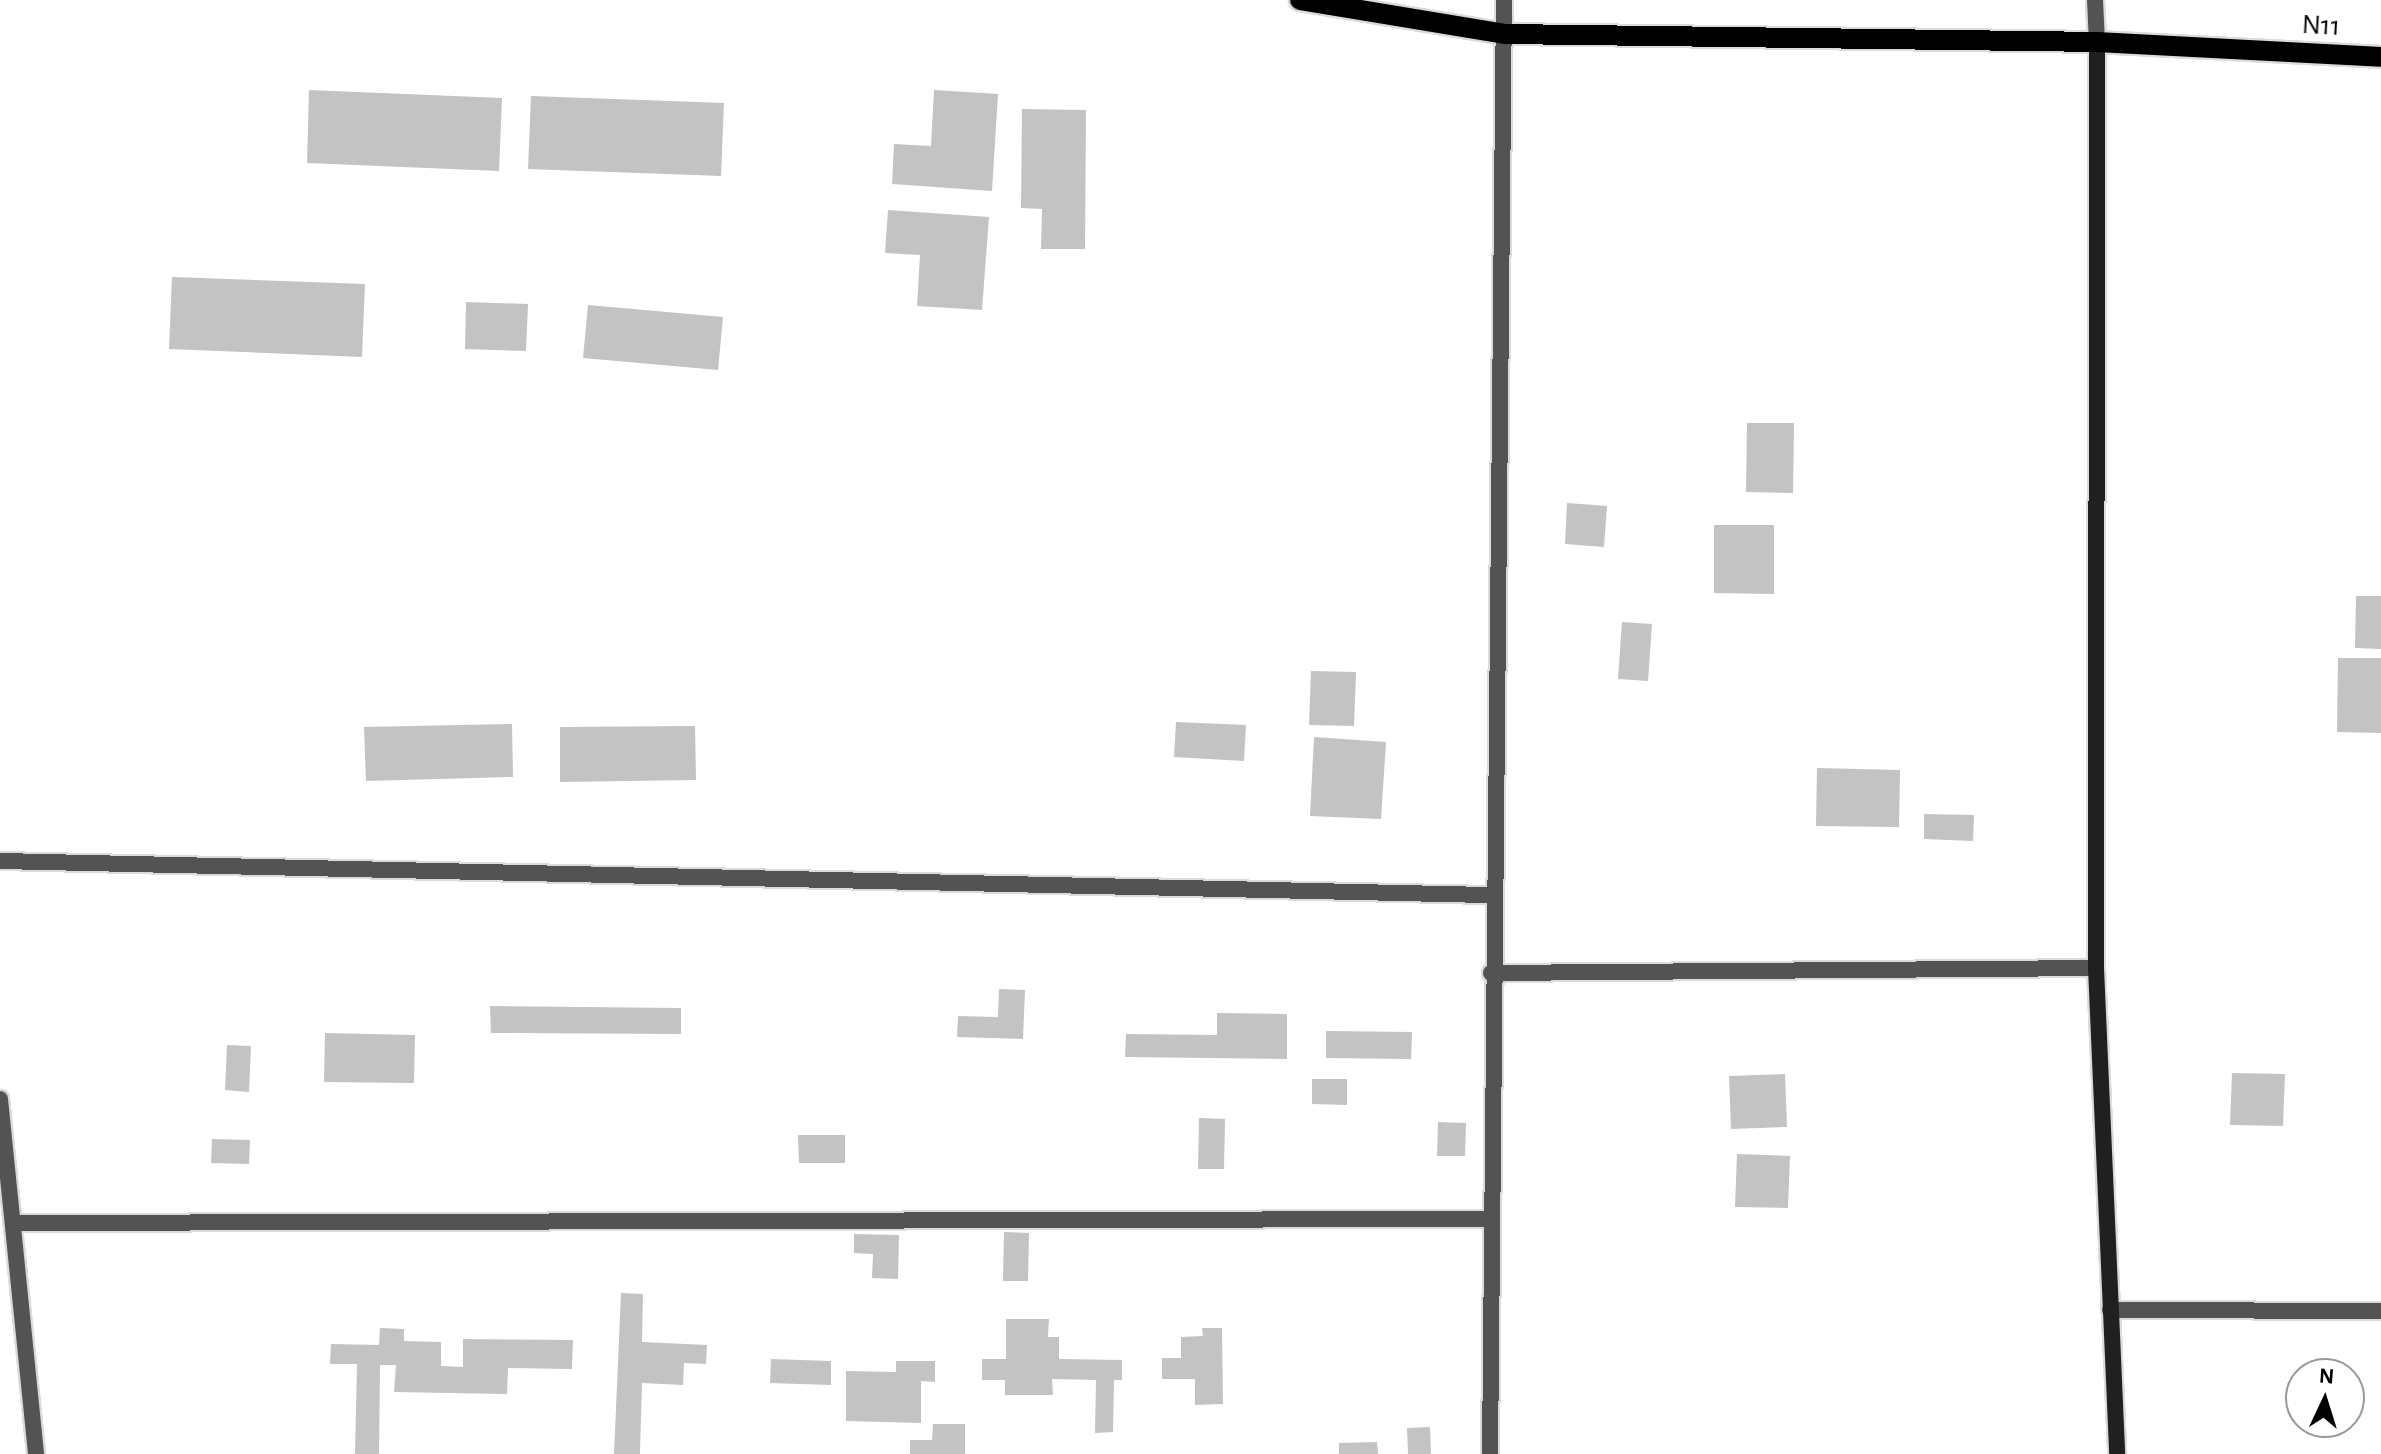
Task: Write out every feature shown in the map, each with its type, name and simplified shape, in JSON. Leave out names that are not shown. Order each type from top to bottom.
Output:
[{"type":"main road","name":"N11","points":[[1300,0],[1505,34],[2097,42],[2381,57]]},
{"type":"street","points":[[1490,1454],[1491,973],[1504,0]]},
{"type":"street","points":[[2095,0],[2096,968],[2117,1454]]},
{"type":"street","points":[[0,861],[1492,895]]},
{"type":"street","points":[[1491,973],[2096,968]]},
{"type":"street","points":[[0,1099],[36,1454]]},
{"type":"street","points":[[13,1223],[1491,1219]]},
{"type":"street","points":[[2110,1310],[2381,1311]]},
{"type":"building","points":[[309,90],[502,98],[499,171],[307,163]]},
{"type":"building","points":[[934,90],[998,94],[992,191],[892,184],[894,144],[931,146]]},
{"type":"building","points":[[531,96],[724,103],[721,176],[528,169]]},
{"type":"building","points":[[1022,109],[1086,110],[1085,249],[1041,249],[1042,209],[1021,208]]},
{"type":"building","points":[[888,210],[989,217],[982,310],[917,306],[920,255],[885,253]]},
{"type":"building","points":[[172,277],[365,284],[362,357],[169,349]]},
{"type":"building","points":[[466,302],[528,304],[526,351],[465,349]]},
{"type":"building","points":[[588,305],[723,317],[718,370],[583,358]]},
{"type":"building","points":[[1747,423],[1794,423],[1793,493],[1746,492]]},
{"type":"building","points":[[1567,503],[1607,506],[1604,547],[1565,544]]},
{"type":"building","points":[[1714,525],[1774,525],[1774,594],[1714,593]]},
{"type":"building","points":[[2356,596],[2381,596],[2381,649],[2355,648]]},
{"type":"building","points":[[1622,622],[1652,624],[1648,681],[1618,679]]},
{"type":"building","points":[[2338,658],[2381,658],[2381,733],[2337,732]]},
{"type":"building","points":[[1311,671],[1356,672],[1354,726],[1309,725]]},
{"type":"building","points":[[1176,722],[1246,725],[1244,761],[1174,757]]},
{"type":"building","points":[[512,724],[513,777],[366,781],[364,727]]},
{"type":"building","points":[[695,726],[696,780],[560,782],[560,727]]},
{"type":"building","points":[[1314,737],[1386,742],[1381,819],[1310,816]]},
{"type":"building","points":[[1817,768],[1900,770],[1899,827],[1816,826]]},
{"type":"building","points":[[1924,814],[1974,815],[1973,841],[1924,839]]},
{"type":"building","points":[[999,989],[1025,990],[1023,1039],[957,1037],[958,1016],[998,1017]]},
{"type":"building","points":[[490,1006],[681,1008],[681,1034],[491,1033]]},
{"type":"building","points":[[1217,1013],[1287,1014],[1287,1059],[1125,1057],[1126,1034],[1217,1035]]},
{"type":"building","points":[[1326,1031],[1412,1032],[1411,1059],[1326,1058]]},
{"type":"building","points":[[325,1033],[415,1035],[414,1083],[324,1082]]},
{"type":"building","points":[[227,1045],[251,1046],[249,1092],[225,1090]]},
{"type":"building","points":[[2232,1073],[2285,1074],[2283,1126],[2230,1125]]},
{"type":"building","points":[[1785,1074],[1787,1127],[1731,1129],[1729,1076]]},
{"type":"building","points":[[1312,1079],[1347,1079],[1347,1105],[1312,1104]]},
{"type":"building","points":[[1199,1118],[1225,1119],[1224,1169],[1198,1169]]},
{"type":"building","points":[[1438,1122],[1466,1123],[1465,1156],[1437,1156]]},
{"type":"building","points":[[798,1135],[845,1135],[845,1163],[799,1163]]},
{"type":"building","points":[[212,1139],[250,1140],[249,1164],[211,1163]]},
{"type":"building","points":[[1737,1154],[1790,1156],[1788,1208],[1735,1207]]},
{"type":"building","points":[[1004,1232],[1029,1233],[1028,1281],[1003,1281]]},
{"type":"building","points":[[854,1234],[899,1235],[898,1279],[872,1278],[873,1254],[854,1253]]},
{"type":"building","points":[[621,1293],[643,1294],[642,1342],[707,1345],[706,1364],[684,1363],[683,1385],[642,1383],[640,1454],[614,1454]]},
{"type":"building","points":[[1006,1319],[1049,1319],[1048,1337],[1059,1337],[1059,1359],[1122,1360],[1122,1380],[1114,1380],[1113,1432],[1095,1433],[1096,1380],[1052,1379],[1053,1395],[1005,1395],[1005,1380],[982,1380],[982,1359],[1006,1359]]},
{"type":"building","points":[[380,1328],[404,1329],[404,1341],[441,1342],[441,1366],[463,1367],[463,1339],[573,1340],[572,1369],[508,1368],[507,1394],[394,1392],[396,1365],[380,1365],[379,1454],[355,1454],[357,1364],[330,1364],[331,1344],[379,1345]]},
{"type":"building","points":[[1202,1328],[1222,1328],[1223,1404],[1195,1405],[1195,1379],[1162,1379],[1162,1358],[1181,1358],[1181,1337],[1203,1336]]},
{"type":"building","points":[[771,1359],[831,1361],[831,1385],[770,1383]]},
{"type":"building","points":[[896,1361],[935,1361],[935,1382],[921,1381],[921,1423],[846,1421],[846,1371],[896,1372]]},
{"type":"building","points":[[933,1424],[965,1424],[965,1454],[910,1454],[910,1440],[932,1440]]},
{"type":"building","points":[[1430,1427],[1431,1454],[1408,1454],[1407,1428]]},
{"type":"building","points":[[1377,1442],[1378,1454],[1339,1454],[1339,1443]]}]
